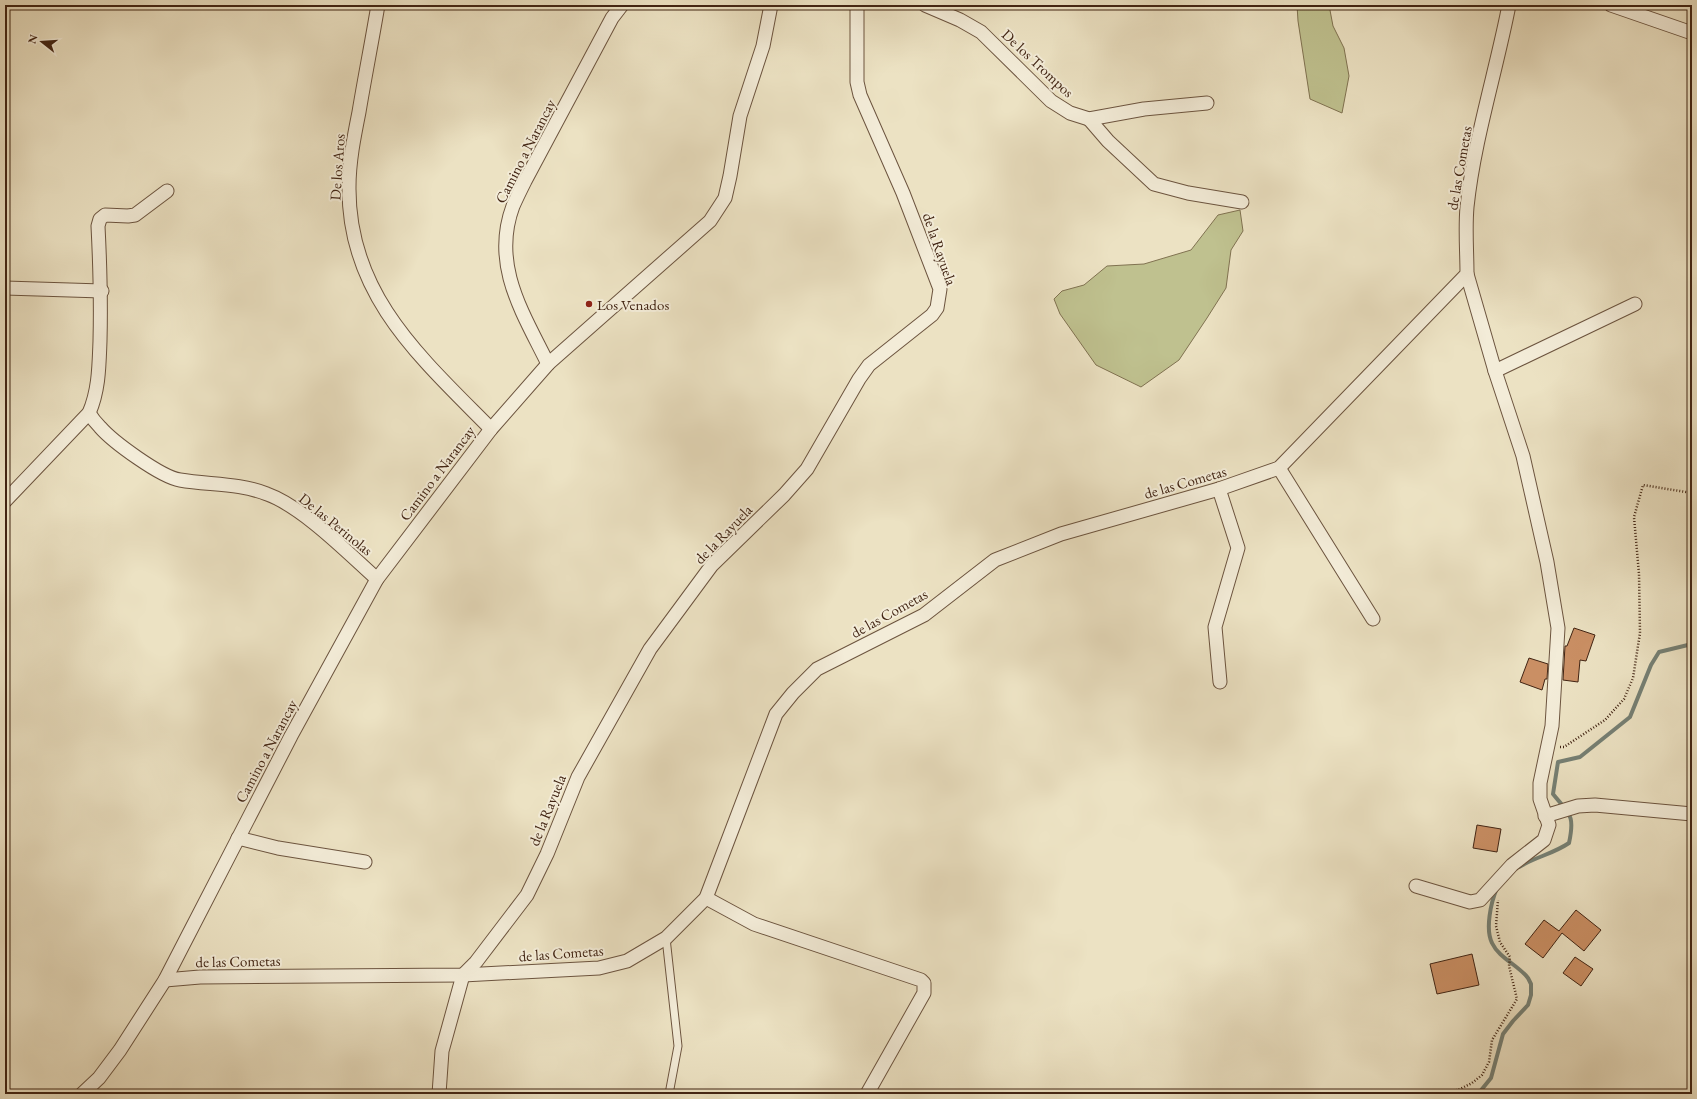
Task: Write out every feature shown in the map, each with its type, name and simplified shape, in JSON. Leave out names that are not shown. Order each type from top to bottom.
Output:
[{"type":"street","name":"De los Aros","points":[[378,5],[354,140],[349,181],[352,224],[357,251],[366,278],[384,309],[423,360],[491,429]]},
{"type":"street","name":"Camino a Narancay","points":[[548,364],[512,291],[506,260],[507,232],[513,206],[525,181],[612,18],[622,5]]},
{"type":"street","name":"Camino a Narancay","points":[[82,1094],[100,1078],[120,1050],[164,980],[238,838],[377,579],[491,429],[548,364],[710,221],[724,198],[730,176],[740,116],[764,46],[771,5]]},
{"type":"street","name":"de la Rayuela","points":[[439,1094],[442,1051],[463,975],[476,962],[527,895],[547,854],[578,777],[650,649],[712,565],[784,495],[807,469],[859,378],[869,366],[932,315],[937,308],[940,289],[903,193],[860,95],[857,82],[857,5]]},
{"type":"street","name":"De los Trompos","points":[[925,5],[960,20],[981,32],[1051,101],[1070,113],[1089,119],[1144,109],[1207,103]]},
{"type":"street","name":"de las Cometas","points":[[164,980],[200,977],[463,975],[599,968],[627,961],[666,938],[706,898],[776,714],[793,693],[817,669],[924,615],[995,560],[1061,534],[1219,489],[1279,468],[1467,274],[1468,200],[1474,161],[1509,5]]},
{"type":"street","points":[[1611,5],[1692,33]]},
{"type":"street","points":[[1089,119],[1108,141],[1154,184],[1188,193],[1242,202]]},
{"type":"street","points":[[5,501],[89,413],[94,401],[99,380],[102,291],[98,226],[100,218],[104,215],[128,216],[135,214],[167,191]]},
{"type":"street","points":[[1416,886],[1470,902],[1476,902],[1480,900],[1512,865],[1544,840],[1549,825],[1540,799],[1540,783],[1548,748],[1555,685],[1558,628],[1547,562],[1523,456],[1494,371],[1467,274]]},
{"type":"street","points":[[5,288],[102,291]]},
{"type":"street","points":[[1494,371],[1634,304]]},
{"type":"street","name":"De las Perinolas","points":[[89,413],[100,428],[164,475],[179,480],[242,486],[268,494],[290,507],[319,528],[377,579]]},
{"type":"street","points":[[1279,468],[1373,619]]},
{"type":"street","points":[[1219,489],[1238,548],[1215,627],[1220,682]]},
{"type":"street","points":[[1545,816],[1578,806],[1595,805],[1692,814]]},
{"type":"street","points":[[238,838],[278,848],[365,862]]},
{"type":"street","points":[[706,898],[754,924],[921,980],[924,983],[924,994],[867,1094]]},
{"type":"lane","points":[[666,938],[678,1046],[669,1094]]},
{"type":"path","points":[[1548,748],[1564,747],[1605,720],[1624,699],[1633,678],[1640,626],[1639,574],[1634,517],[1643,484],[1692,493]]},
{"type":"path","points":[[1408,1094],[1458,1090],[1482,1075],[1488,1062],[1492,1040],[1517,999],[1509,966],[1510,957],[1500,942],[1496,926],[1499,880]]},
{"type":"green space","points":[[1297,5],[1329,5],[1333,26],[1344,48],[1349,76],[1342,113],[1310,99],[1298,21]]},
{"type":"green space","points":[[1240,210],[1243,231],[1231,250],[1226,288],[1179,360],[1141,387],[1096,365],[1060,314],[1054,299],[1062,291],[1084,285],[1107,266],[1144,264],[1191,250],[1218,215]]},
{"type":"building","points":[[1574,628],[1595,635],[1586,661],[1580,660],[1578,682],[1563,680],[1565,646],[1567,646]]},
{"type":"building","points":[[1529,658],[1548,664],[1547,679],[1545,679],[1542,690],[1520,682]]},
{"type":"building","points":[[1477,825],[1501,829],[1497,852],[1473,848]]},
{"type":"building","points":[[1576,910],[1601,930],[1584,951],[1562,933],[1543,958],[1525,944],[1544,920],[1559,931]]},
{"type":"building","points":[[1472,954],[1479,985],[1437,994],[1430,964]]},
{"type":"building","points":[[1575,957],[1593,969],[1581,986],[1563,973]]},
{"type":"waterway","points":[[1519,867],[1569,843],[1571,834],[1570,816],[1553,794],[1558,762],[1580,757],[1630,717],[1651,665],[1659,652],[1692,644]]},
{"type":"waterway","points":[[1478,1094],[1491,1078],[1503,1034],[1528,1005],[1531,995],[1531,984],[1528,978],[1499,953],[1490,937],[1489,923],[1497,888]]},
{"type":"place","name":"Los Venados","points":[[589,304]]}]
